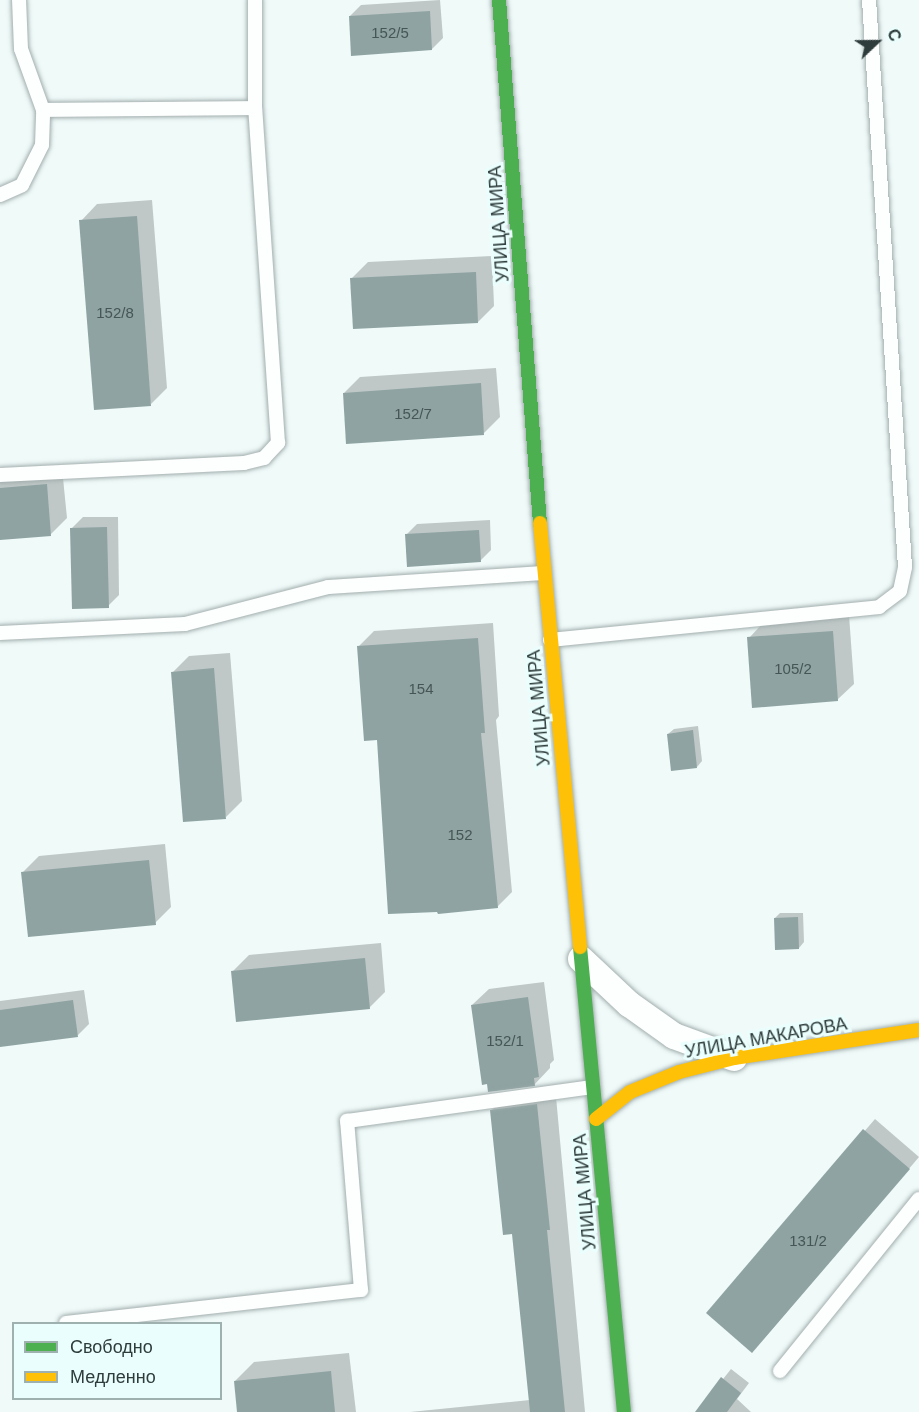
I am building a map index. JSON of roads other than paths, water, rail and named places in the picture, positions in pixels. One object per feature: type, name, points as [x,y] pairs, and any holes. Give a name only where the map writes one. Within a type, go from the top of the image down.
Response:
[{"type":"street","name":"УЛИЦА МИРА","points":[[499,0],[544,573],[624,1412]]},
{"type":"street","points":[[581,959],[628,1004],[674,1036],[734,1058]]},
{"type":"street","name":"УЛИЦА МАКАРОВА","points":[[596,1119],[630,1092],[679,1072],[734,1058],[919,1030]]},
{"type":"lane","points":[[0,195],[22,185],[42,145],[43,110],[21,49],[19,0]]},
{"type":"lane","points":[[0,475],[244,463],[264,458],[278,443],[255,108],[255,0]]},
{"type":"lane","points":[[550,640],[879,607],[900,591],[905,567],[868,0]]},
{"type":"lane","points":[[43,110],[255,108]]},
{"type":"lane","points":[[0,633],[185,624],[328,587],[544,573]]},
{"type":"lane","points":[[75,1322],[361,1290],[347,1121],[593,1087]]},
{"type":"lane","points":[[780,1371],[919,1198]]}]
